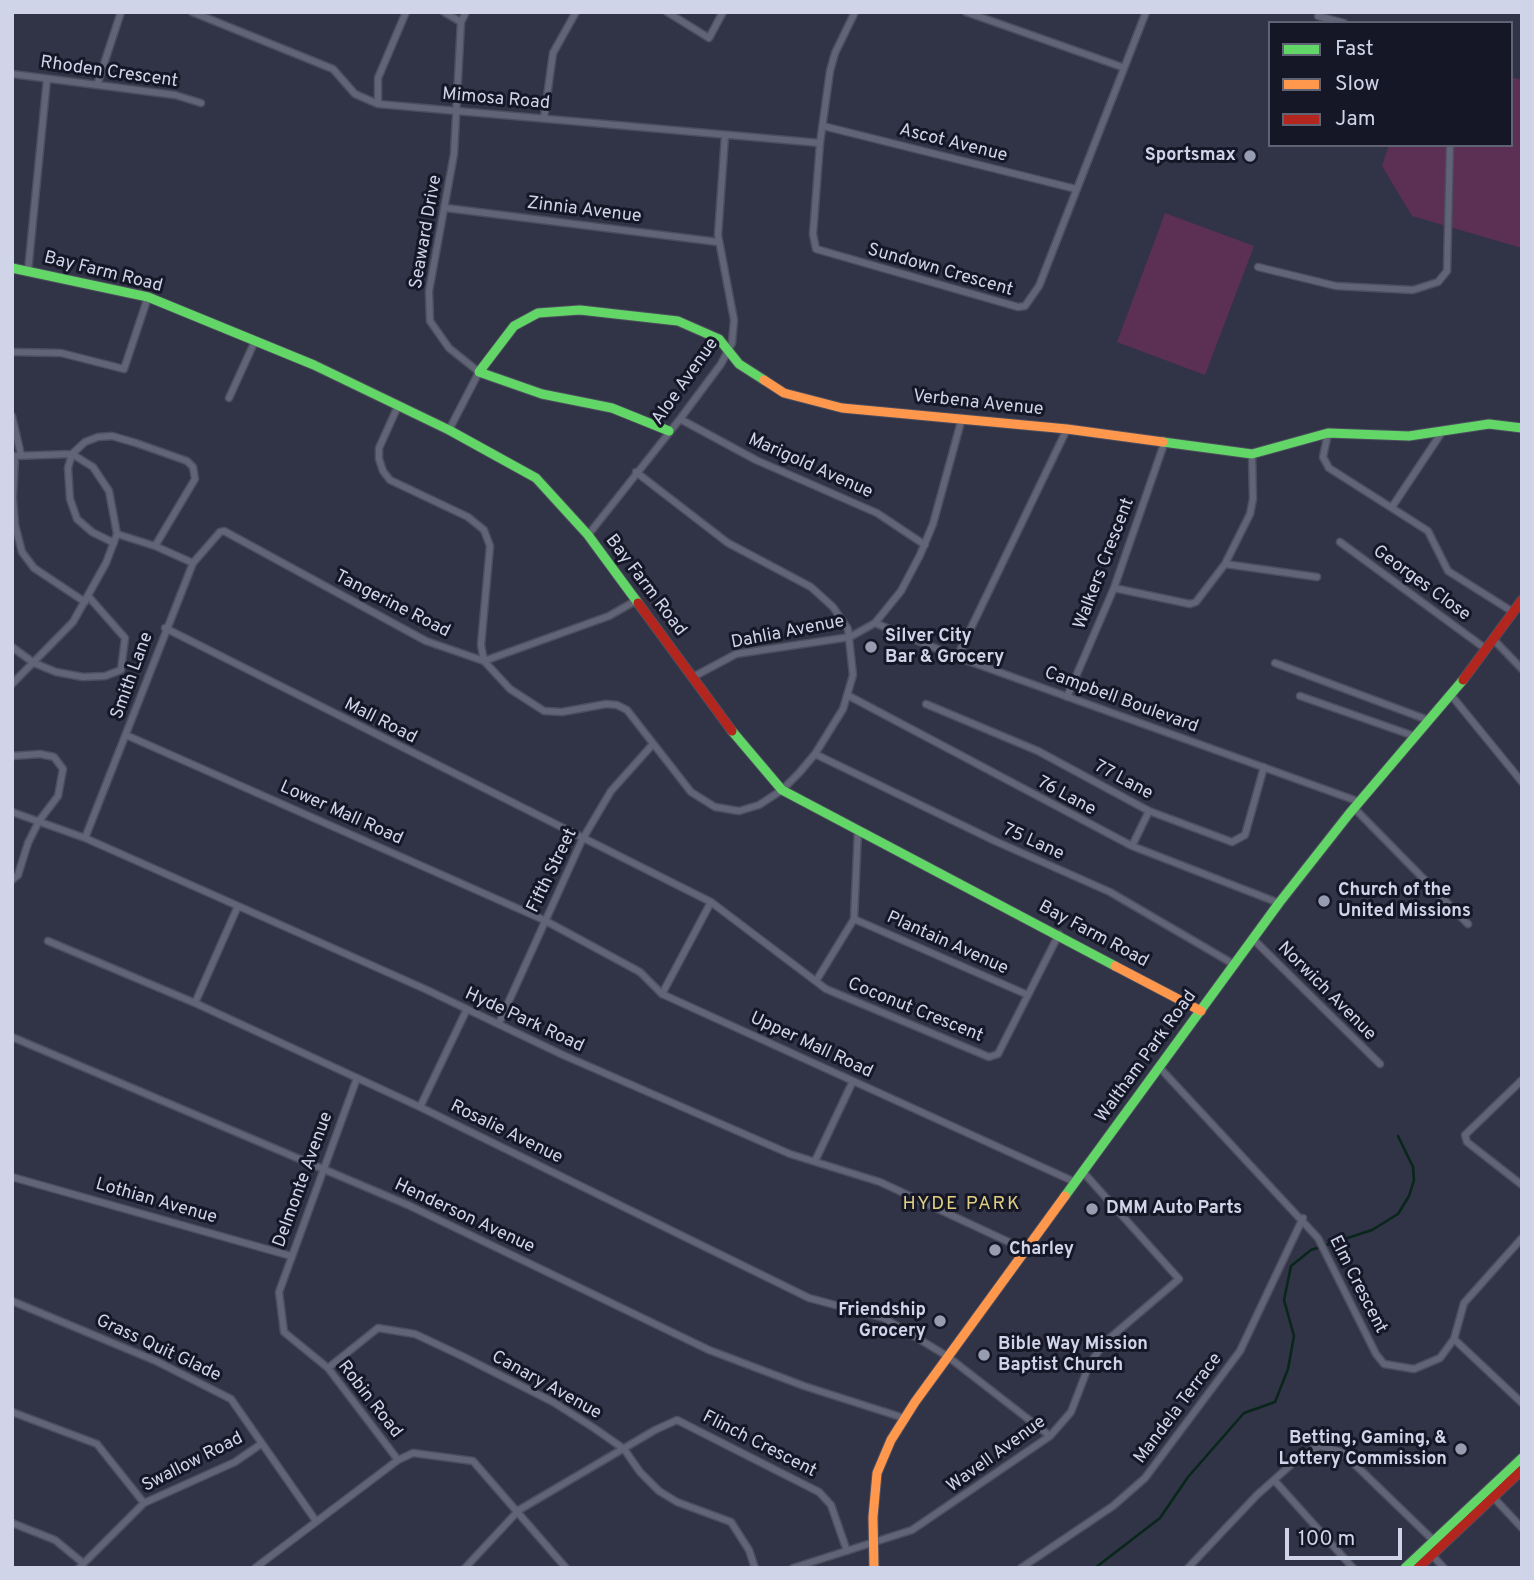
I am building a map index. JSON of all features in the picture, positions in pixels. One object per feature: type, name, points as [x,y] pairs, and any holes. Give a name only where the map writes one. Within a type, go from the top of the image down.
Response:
[{"type":"street","points":[[97,85],[121,12]]},
{"type":"street","name":"Mimosa Road","points":[[192,12],[333,69],[355,94],[378,104],[820,143]]},
{"type":"street","points":[[378,104],[378,78],[406,12]]},
{"type":"street","points":[[444,12],[461,22]]},
{"type":"street","name":"Seaward Drive","points":[[466,12],[461,22],[454,154],[429,290],[430,321],[449,348],[478,372]]},
{"type":"street","points":[[544,118],[553,52],[576,12]]},
{"type":"street","points":[[667,12],[709,37],[723,12]]},
{"type":"street","name":"Sundown Crescent","points":[[855,12],[835,53],[820,143],[813,234],[816,249],[1018,307],[1025,306],[1039,286],[1122,67],[1146,12]]},
{"type":"street","points":[[966,12],[1122,67]]},
{"type":"street","points":[[1318,17],[1335,21]]},
{"type":"street","name":"Rhoden Crescent","points":[[12,74],[175,95],[201,103]]},
{"type":"street","points":[[27,271],[47,79]]},
{"type":"street","name":"Ascot Avenue","points":[[823,125],[1076,189]]},
{"type":"street","name":"Aloe Avenue","points":[[587,535],[680,419],[728,351],[734,335],[734,320],[718,242],[719,193],[725,136]]},
{"type":"street","points":[[1258,267],[1336,286],[1413,290],[1438,282],[1447,271],[1450,147]]},
{"type":"street","name":"Zinnia Avenue","points":[[446,208],[718,242]]},
{"type":"street","name":"Bay Farm Road","points":[[13,271],[27,271],[148,297],[255,341],[398,406],[449,430],[536,478],[587,535],[746,750],[782,790],[1201,1011]]},
{"type":"street","points":[[12,352],[61,353],[124,369],[148,297]]},
{"type":"street","name":"Verbena Avenue","points":[[478,372],[514,326],[538,313],[580,310],[678,321],[719,339],[739,364],[784,393],[842,408],[1067,429],[1165,440],[1252,454],[1328,433],[1409,436],[1489,424],[1522,428]]},
{"type":"street","points":[[229,398],[255,341]]},
{"type":"street","points":[[449,430],[478,372],[542,394],[612,408],[669,431]]},
{"type":"street","points":[[398,406],[379,449],[383,471],[390,480],[468,517],[484,530],[490,546],[481,645],[484,661],[510,689],[544,711],[617,705],[627,710],[691,792],[715,807],[738,811],[760,805],[782,790],[815,754],[849,696],[854,663],[850,637],[841,618],[811,587],[727,543],[636,472]]},
{"type":"street","points":[[12,416],[16,456],[13,498],[22,552],[34,568],[87,599],[125,638],[121,670],[105,676],[83,677],[56,672],[34,663],[12,647]]},
{"type":"street","name":"Dahlia Avenue","points":[[692,677],[736,654],[850,637],[875,623],[901,591],[925,545],[962,418]]},
{"type":"street","name":"Marigold Avenue","points":[[680,419],[801,481],[877,513],[925,545]]},
{"type":"street","points":[[957,657],[1067,429]]},
{"type":"street","points":[[1392,507],[1442,432]]},
{"type":"street","points":[[1328,433],[1323,457],[1326,465],[1427,531],[1448,571],[1513,612]]},
{"type":"street","points":[[114,543],[92,532],[77,519],[70,499],[68,468],[72,454],[85,442],[98,437],[111,436],[187,461],[193,467],[195,479],[155,546]]},
{"type":"street","name":"Walkers Crescent","points":[[1067,697],[1114,588],[1165,440]]},
{"type":"street","points":[[12,684],[73,622],[87,599],[117,534],[109,491],[93,467],[72,454],[16,456]]},
{"type":"street","points":[[1114,588],[1190,604],[1200,598],[1225,565],[1250,514],[1253,499],[1252,454]]},
{"type":"street","name":"Tangerine Road","points":[[220,532],[224,531],[426,641],[484,661]]},
{"type":"street","name":"Smith Lane","points":[[85,838],[165,628],[193,564],[220,532]]},
{"type":"street","points":[[117,534],[155,546],[193,564]]},
{"type":"street","name":"Georges Close","points":[[1340,542],[1486,649]]},
{"type":"street","points":[[1225,565],[1317,577]]},
{"type":"street","points":[[484,661],[598,620],[637,600]]},
{"type":"street","name":"Waltham Park Road","points":[[874,1568],[877,1473],[904,1418],[1279,903],[1414,736],[1451,695],[1521,602]]},
{"type":"street","name":"Campbell Boulevard","points":[[875,623],[957,657],[1264,767],[1357,805]]},
{"type":"street","name":"Mall Road","points":[[165,628],[582,840]]},
{"type":"street","points":[[1494,640],[1522,669]]},
{"type":"street","points":[[1275,663],[1428,720]]},
{"type":"street","points":[[1451,695],[1522,782]]},
{"type":"street","name":"76 Lane","points":[[849,696],[1132,846],[1279,903]]},
{"type":"street","points":[[1300,696],[1414,736]]},
{"type":"street","name":"77 Lane","points":[[926,704],[1038,751],[1149,811],[1232,842],[1245,835],[1264,767]]},
{"type":"street","name":"Lower Mall Road","points":[[126,735],[544,920]]},
{"type":"street","name":"Fifth Street","points":[[499,1023],[582,840],[611,791],[653,744]]},
{"type":"street","points":[[12,756],[40,754],[54,757],[63,769],[58,796],[39,821],[27,843],[18,875],[12,880]]},
{"type":"street","name":"75 Lane","points":[[815,754],[995,841],[1110,892],[1235,965]]},
{"type":"street","points":[[1357,805],[1468,924]]},
{"type":"street","points":[[1132,846],[1149,811]]},
{"type":"street","name":"Hyde Park Road","points":[[12,812],[85,838],[499,1023],[563,1055],[790,1154],[880,1182],[1026,1250]]},
{"type":"street","points":[[816,981],[854,919],[858,830]]},
{"type":"street","name":"Coconut Crescent","points":[[582,840],[711,902],[826,989],[989,1057],[998,1054],[1059,934]]},
{"type":"street","points":[[662,994],[711,902]]},
{"type":"street","points":[[195,1003],[238,906]]},
{"type":"street","name":"Plantain Avenue","points":[[854,919],[1028,995]]},
{"type":"street","name":"Upper Mall Road","points":[[544,920],[640,972],[662,994],[1076,1182]]},
{"type":"street","name":"Norwich Avenue","points":[[1254,940],[1380,1064]]},
{"type":"street","name":"Rosalie Avenue","points":[[48,941],[195,1003],[420,1107],[809,1298],[884,1318],[947,1356],[1050,1436]]},
{"type":"street","points":[[420,1107],[467,1009]]},
{"type":"street","name":"Henderson Avenue","points":[[12,1037],[322,1171],[408,1205],[709,1350],[804,1386],[904,1418]]},
{"type":"street","name":"Elm Crescent","points":[[1159,1067],[1303,1218],[1333,1263],[1376,1354],[1384,1364],[1400,1369],[1428,1366],[1440,1358],[1454,1339]]},
{"type":"street","name":"Delmonte Avenue","points":[[279,1292],[357,1078]]},
{"type":"street","points":[[1522,1080],[1467,1130],[1465,1138],[1522,1185]]},
{"type":"street","points":[[815,1161],[853,1081]]},
{"type":"street","name":"Wavell Avenue","points":[[793,1568],[912,1530],[1050,1436],[1071,1412],[1089,1364],[1104,1343],[1179,1279],[1083,1172]]},
{"type":"street","name":"Lothian Avenue","points":[[12,1177],[290,1256]]},
{"type":"street","name":"Mandela Terrace","points":[[1021,1568],[1113,1506],[1145,1478],[1240,1351],[1303,1218]]},
{"type":"street","points":[[1522,1238],[1464,1303],[1454,1339],[1522,1403]]},
{"type":"street","name":"Robin Road","points":[[279,1292],[284,1332],[328,1368],[398,1460]]},
{"type":"street","name":"Grass Quit Glade","points":[[12,1301],[81,1328],[213,1388],[231,1399],[316,1521]]},
{"type":"street","name":"Canary Avenue","points":[[328,1368],[378,1328],[392,1328],[427,1340],[553,1402],[624,1449],[659,1491],[677,1502],[731,1522],[749,1550],[755,1568]]},
{"type":"street","points":[[12,1412],[97,1444],[144,1503]]},
{"type":"street","name":"Flinch Crescent","points":[[465,1568],[519,1510],[671,1421],[684,1421],[819,1492],[831,1505],[847,1551]]},
{"type":"street","name":"Swallow Road","points":[[81,1565],[144,1503],[235,1462],[261,1444]]},
{"type":"street","points":[[1188,1568],[1274,1480],[1315,1448],[1333,1448],[1342,1452],[1434,1541]]},
{"type":"street","points":[[255,1568],[264,1565],[316,1521],[398,1460],[413,1453],[473,1461],[519,1510],[566,1568]]},
{"type":"street","points":[[1405,1568],[1522,1458]]},
{"type":"street","points":[[1418,1568],[1522,1470]]},
{"type":"street","points":[[1274,1480],[1353,1568]]},
{"type":"street","points":[[1493,1497],[1522,1528]]},
{"type":"street","points":[[12,1523],[55,1541],[81,1565]]},
{"type":"street","points":[[1432,1555],[1444,1568]]},
{"type":"shaded area","points":[[1513,78],[1522,80],[1522,248],[1412,216],[1382,166],[1388,147],[1513,147]]},
{"type":"shaded area","points":[[1165,213],[1254,246],[1205,375],[1117,342]]},
{"type":"waterway","points":[[1095,1568],[1160,1518],[1188,1477],[1244,1413],[1275,1402],[1288,1369],[1294,1336],[1284,1300],[1291,1266],[1311,1250],[1372,1230],[1398,1214],[1409,1196],[1414,1180],[1413,1167],[1398,1136]]},
{"type":"traffic: fast","points":[[12,268],[148,297],[314,365],[449,430],[536,478],[588,535],[638,603]]},
{"type":"traffic: fast","points":[[669,431],[612,408],[542,394],[479,372],[514,326],[538,313],[580,310],[678,321],[719,339],[739,364],[764,380]]},
{"type":"traffic: fast","points":[[1163,442],[1252,454],[1328,433],[1409,436],[1489,424],[1522,428]]},
{"type":"traffic: fast","points":[[1065,1196],[1279,903],[1349,814],[1463,680]]},
{"type":"traffic: fast","points":[[732,731],[782,790],[1115,966]]},
{"type":"traffic: fast","points":[[1405,1568],[1522,1458]]},
{"type":"traffic: slow","points":[[764,380],[784,393],[842,408],[1067,429],[1163,442]]},
{"type":"traffic: slow","points":[[1115,966],[1201,1011]]},
{"type":"traffic: slow","points":[[874,1568],[873,1517],[877,1473],[891,1440],[915,1402],[1065,1196]]},
{"type":"traffic: jam","points":[[1463,680],[1522,600]]},
{"type":"traffic: jam","points":[[638,603],[732,731]]},
{"type":"traffic: jam","points":[[1418,1568],[1522,1470]]},
{"type":"place","name":"Sportsmax","points":[[1250,156]]},
{"type":"place","name":"Silver City Bar & Grocery","points":[[871,647]]},
{"type":"place","name":"Church of the United Missions","points":[[1324,901]]},
{"type":"place","name":"DMM Auto Parts","points":[[1092,1209]]},
{"type":"place","name":"Charley","points":[[995,1250]]},
{"type":"place","name":"Friendship Grocery","points":[[940,1321]]},
{"type":"place","name":"Bible Way Mission Baptist Church","points":[[984,1355]]},
{"type":"place","name":"Betting, Gaming, & Lottery Commission","points":[[1461,1449]]},
{"type":"district","name":"HYDE PARK","points":[[962,1205]]}]
